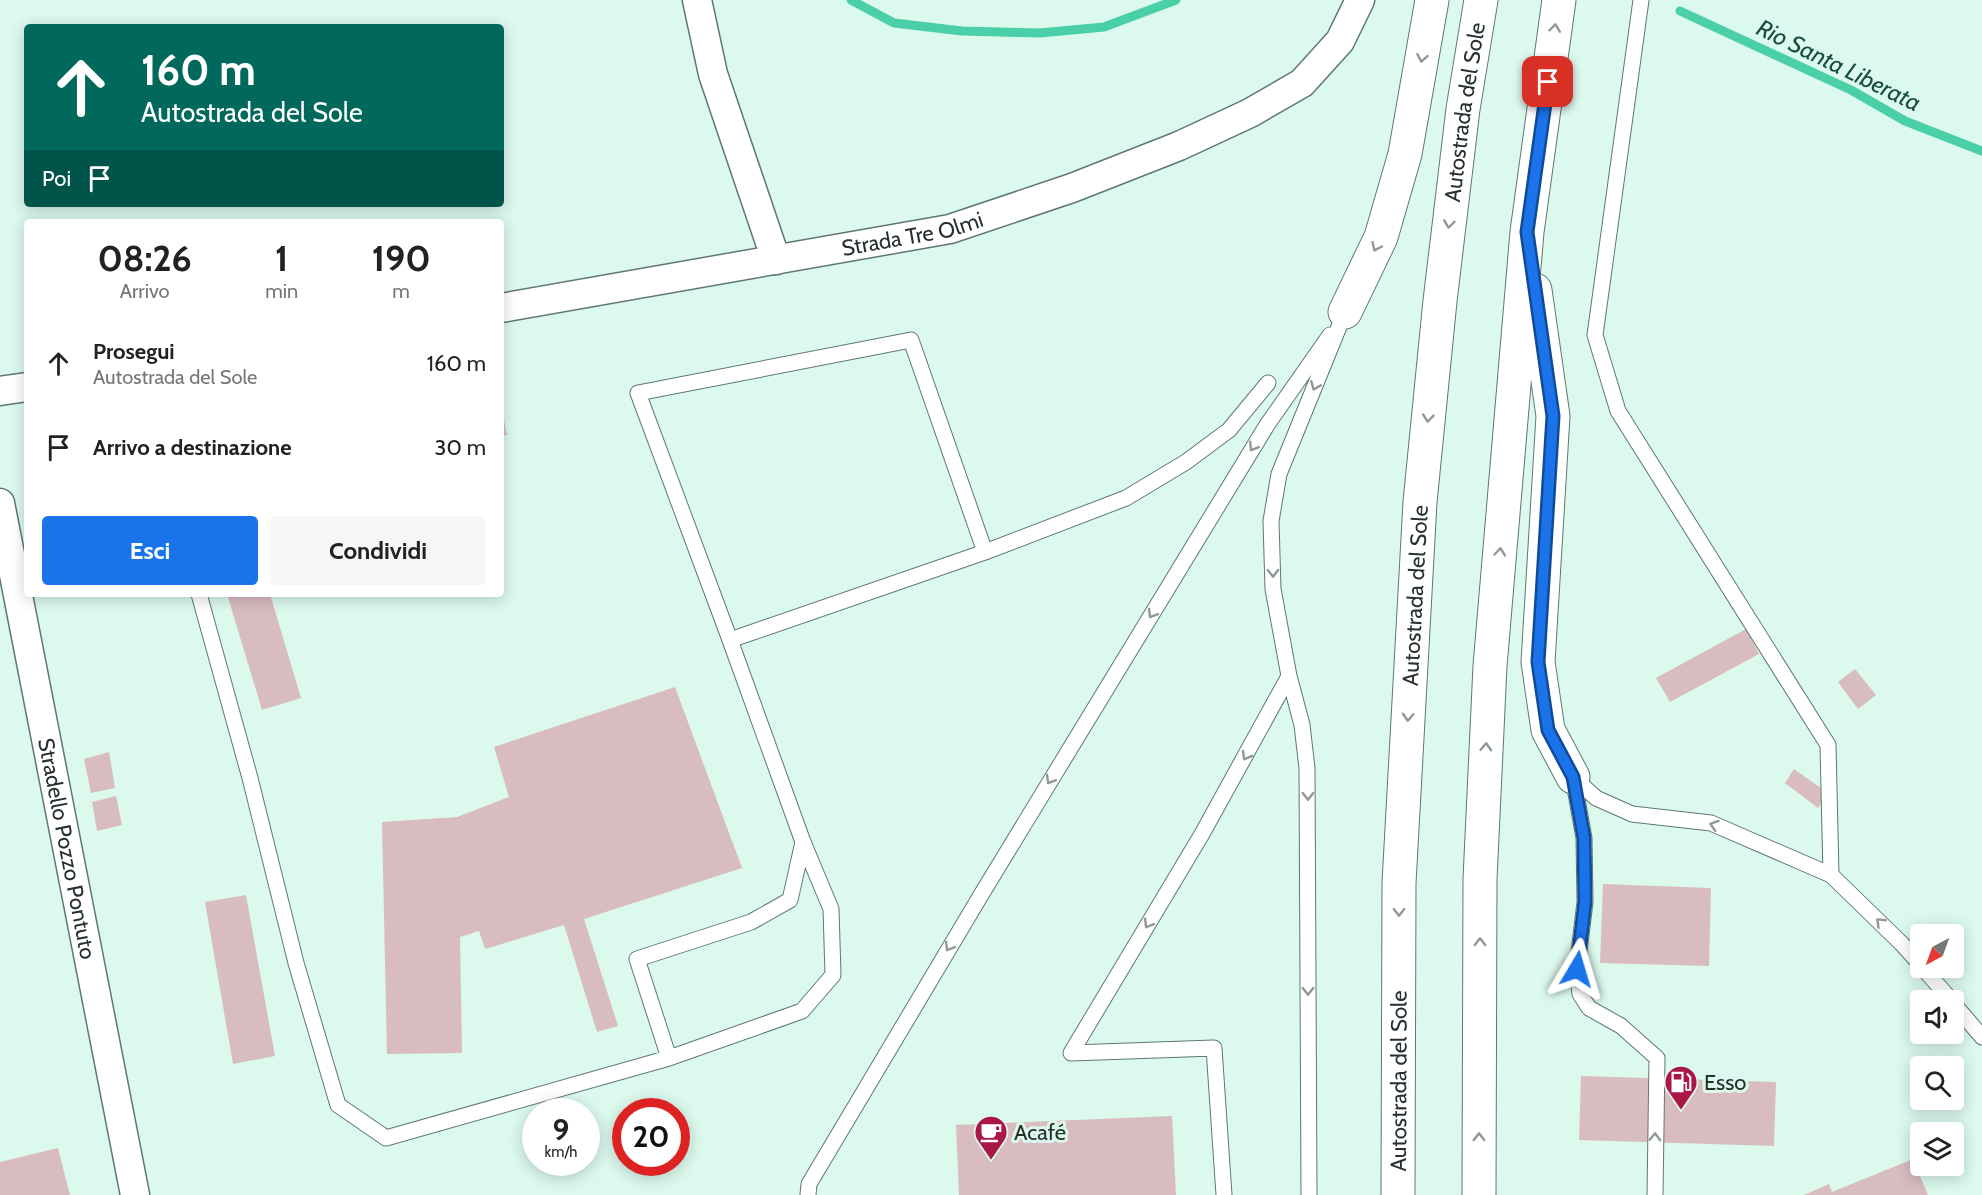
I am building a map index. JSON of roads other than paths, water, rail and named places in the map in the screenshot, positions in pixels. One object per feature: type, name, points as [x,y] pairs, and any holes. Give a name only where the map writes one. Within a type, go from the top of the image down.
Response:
[{"type":"highway","points":[[1345,312],[1381,237],[1405,154],[1432,0]]},
{"type":"highway","name":"Autostrada del Sole","points":[[1398,1195],[1399,883],[1420,502],[1460,132],[1481,0]]},
{"type":"highway","points":[[1479,1195],[1480,879],[1490,666],[1527,232],[1558,0]]},
{"type":"highway","points":[[1527,232],[1553,416],[1538,662],[1548,730],[1573,777]]},
{"type":"street","points":[[697,0],[713,74],[776,260]]},
{"type":"street","name":"Strada Tre Olmi","points":[[504,307],[950,229],[1072,188],[1179,146],[1250,113],[1302,83],[1340,41],[1360,0]]},
{"type":"street","points":[[0,391],[24,387]]},
{"type":"street","name":"Stradello Pozzo Pontuto","points":[[0,503],[135,1195]]},
{"type":"lane","points":[[1641,0],[1595,335],[1618,411],[1828,745],[1831,875]]},
{"type":"lane","points":[[1309,1195],[1307,768],[1302,725],[1289,676],[1273,589],[1271,521],[1279,474],[1345,312]]},
{"type":"lane","points":[[808,1195],[809,1184],[1173,578],[1267,425],[1345,312]]},
{"type":"lane","points":[[200,597],[250,778],[296,963],[338,1105],[386,1137],[669,1058],[802,1011],[833,975],[831,909],[804,842],[638,393],[911,340],[985,552]]},
{"type":"lane","points":[[730,640],[985,552],[1126,498],[1186,462],[1229,430],[1268,382]]},
{"type":"lane","points":[[1224,1195],[1214,1048],[1071,1053],[1202,834],[1289,676]]},
{"type":"lane","points":[[1573,777],[1596,798],[1632,814],[1711,823],[1831,875],[1910,953]]},
{"type":"lane","points":[[1573,777],[1584,838],[1585,902],[1577,969],[1580,994],[1589,1008],[1622,1026],[1657,1058],[1655,1195]]},
{"type":"lane","points":[[669,1058],[637,959],[751,922],[790,900],[804,842]]},
{"type":"lane","points":[[1931,978],[1942,990]]},
{"type":"lane","points":[[1964,1016],[1982,1037]]},
{"type":"waterway","name":"Rio Santa Liberata","points":[[851,0],[894,23],[962,31],[1040,33],[1104,27],[1176,0]]},
{"type":"waterway","name":"Rio Santa Liberata","points":[[1680,11],[1851,90],[1905,121],[1982,151]]},
{"type":"place","name":"Esso","points":[[1681,1111]]},
{"type":"place","name":"Acafé","points":[[991,1161]]}]
